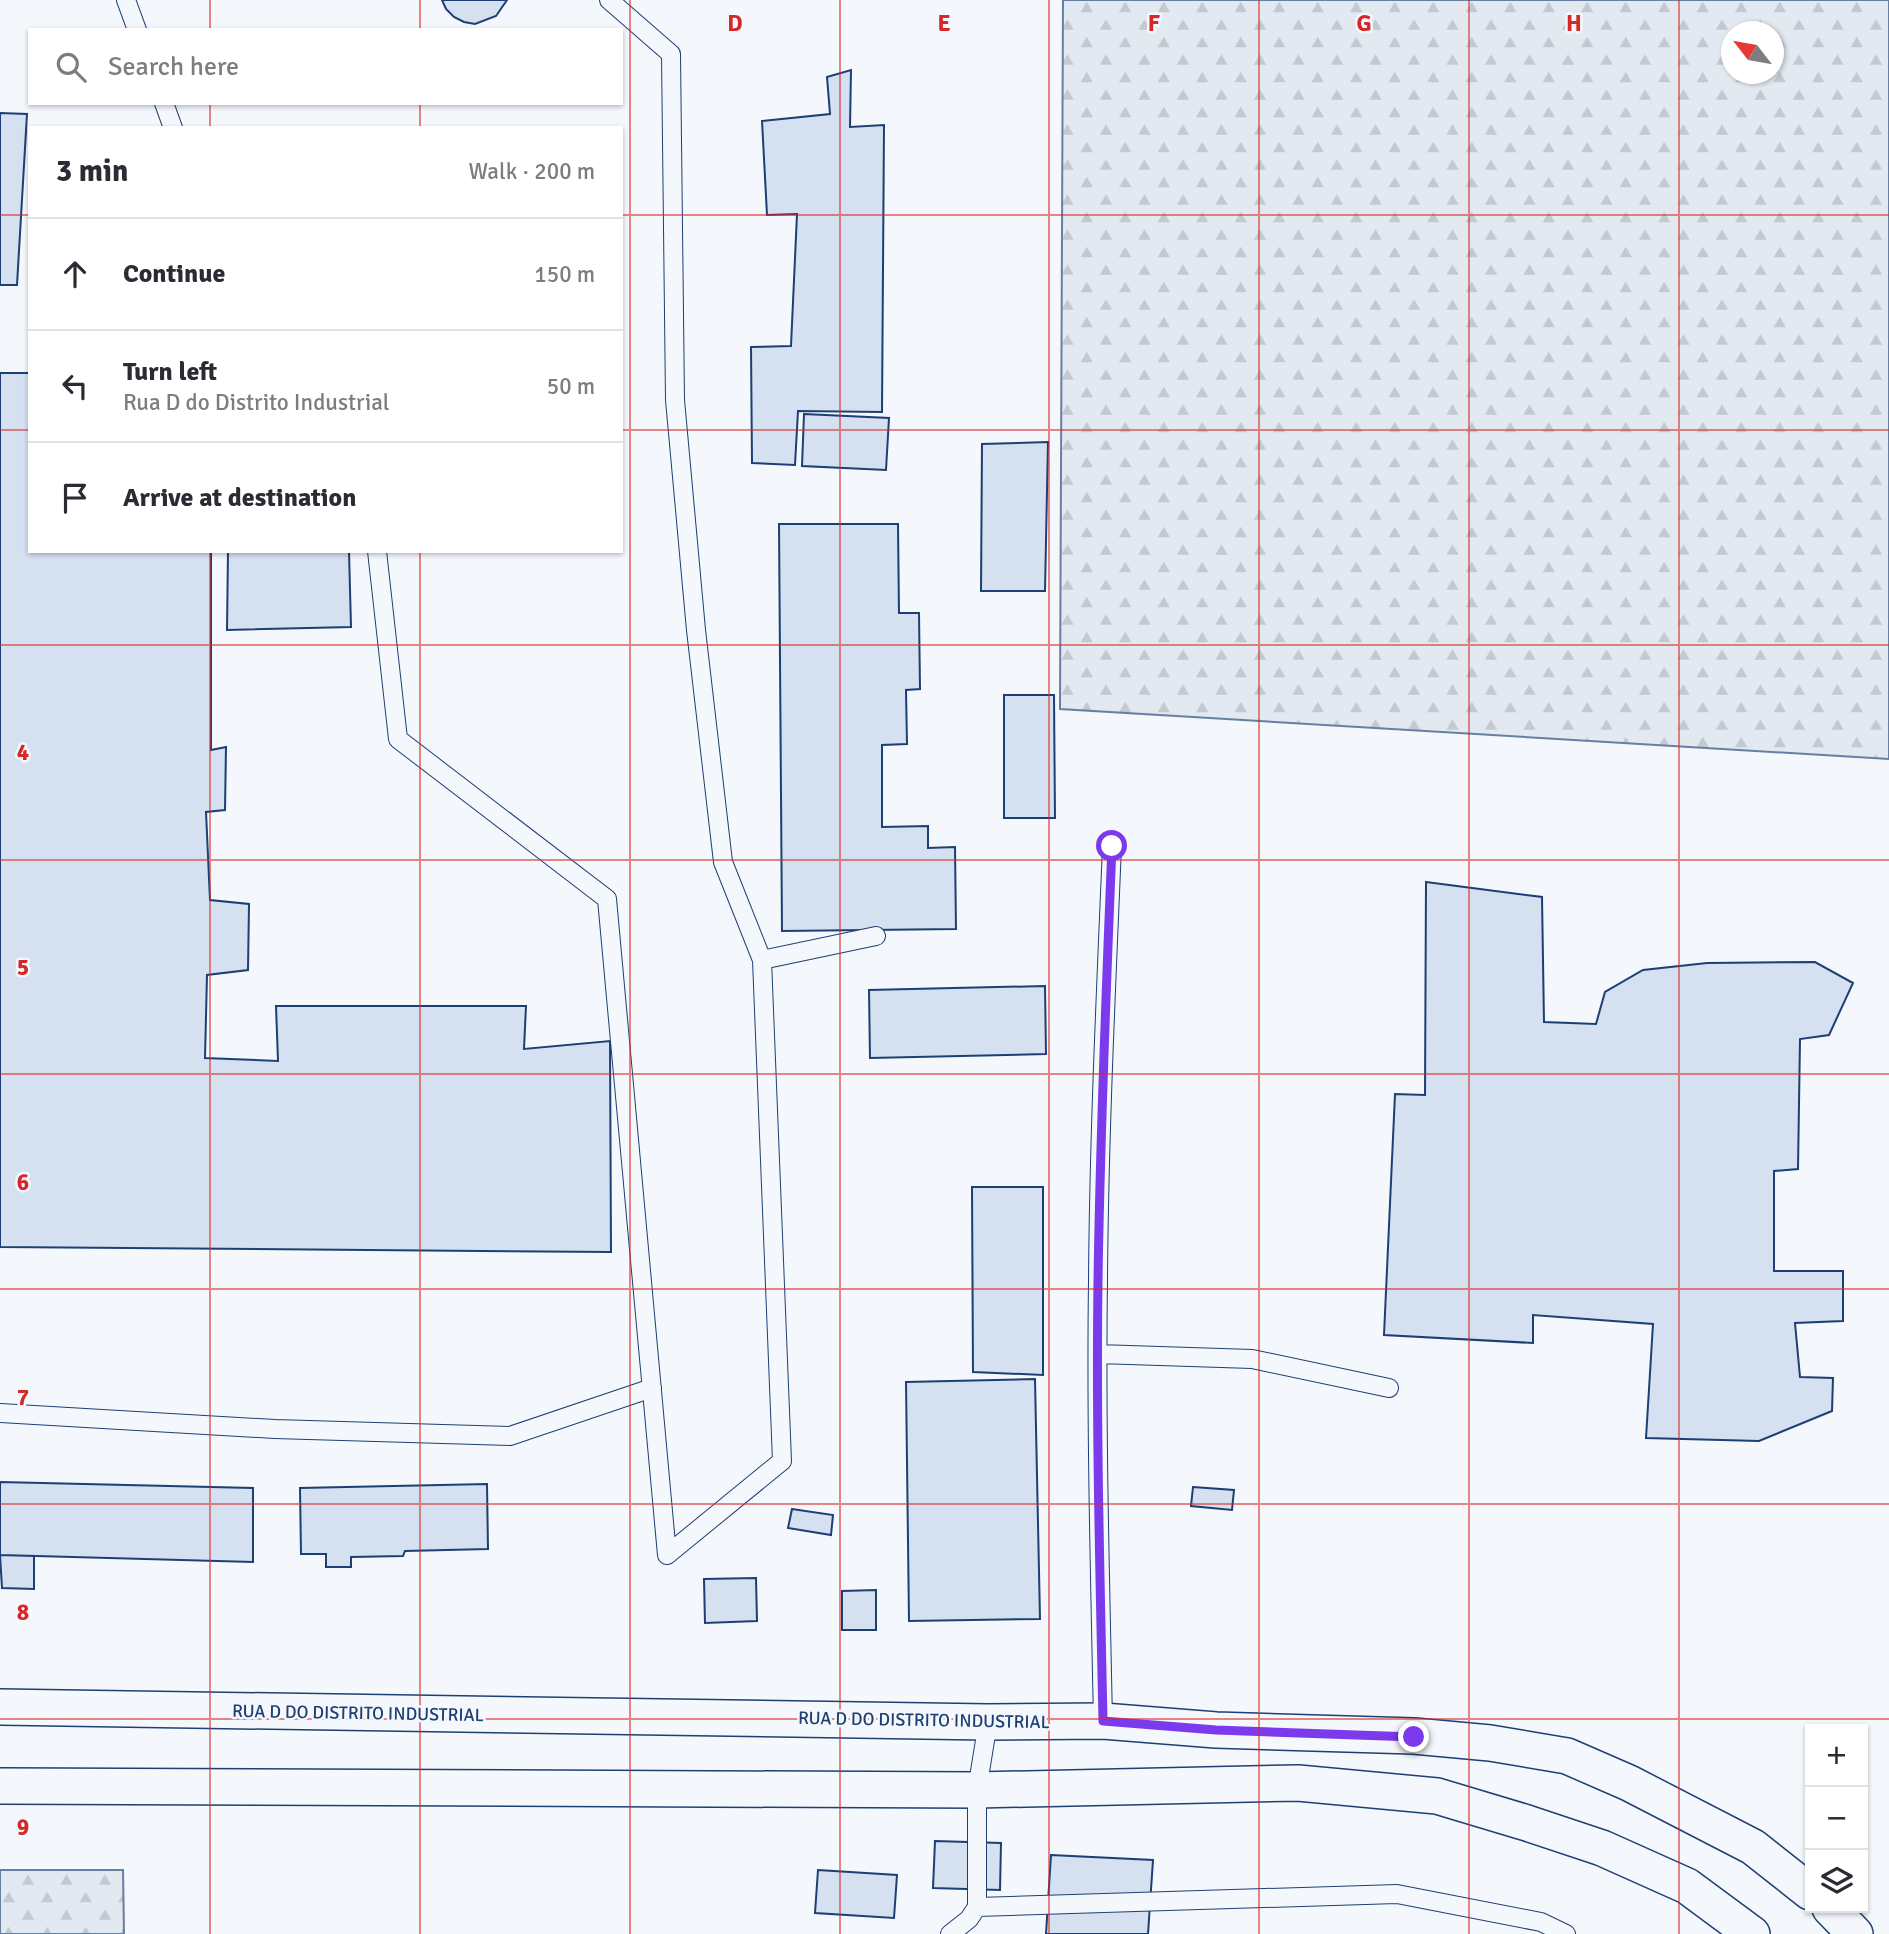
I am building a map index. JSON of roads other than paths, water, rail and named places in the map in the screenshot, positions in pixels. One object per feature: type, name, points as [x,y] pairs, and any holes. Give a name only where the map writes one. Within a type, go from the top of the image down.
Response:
[{"type":"street","name":"RUA D DO DISTRITO INDUSTRIAL","points":[[0,1707],[988,1722],[1103,1721],[1216,1730],[1414,1737],[1490,1743],[1567,1756],[1629,1783],[1753,1847],[1805,1888]]},
{"type":"street","points":[[0,1786],[977,1790],[1298,1783],[1437,1796],[1527,1823],[1614,1853],[1687,1886],[1752,1934]]},
{"type":"street","points":[[1835,1913],[1855,1934]]},
{"type":"lane","points":[[126,0],[136,28]]},
{"type":"lane","points":[[377,553],[398,739],[607,899],[667,1555],[782,1461],[762,960],[723,862],[696,630],[675,400],[671,54],[609,0]]},
{"type":"lane","points":[[165,105],[172,126]]},
{"type":"lane","points":[[1103,1721],[1098,1354],[1101,1120],[1112,846]]},
{"type":"lane","points":[[762,960],[876,936]]},
{"type":"lane","points":[[1098,1354],[1252,1359],[1389,1388]]},
{"type":"lane","points":[[0,1413],[275,1429],[510,1436],[652,1388]]},
{"type":"lane","points":[[950,1934],[969,1919],[977,1907],[977,1790],[988,1722]]},
{"type":"lane","points":[[977,1907],[1397,1894],[1541,1922],[1566,1934]]}]
